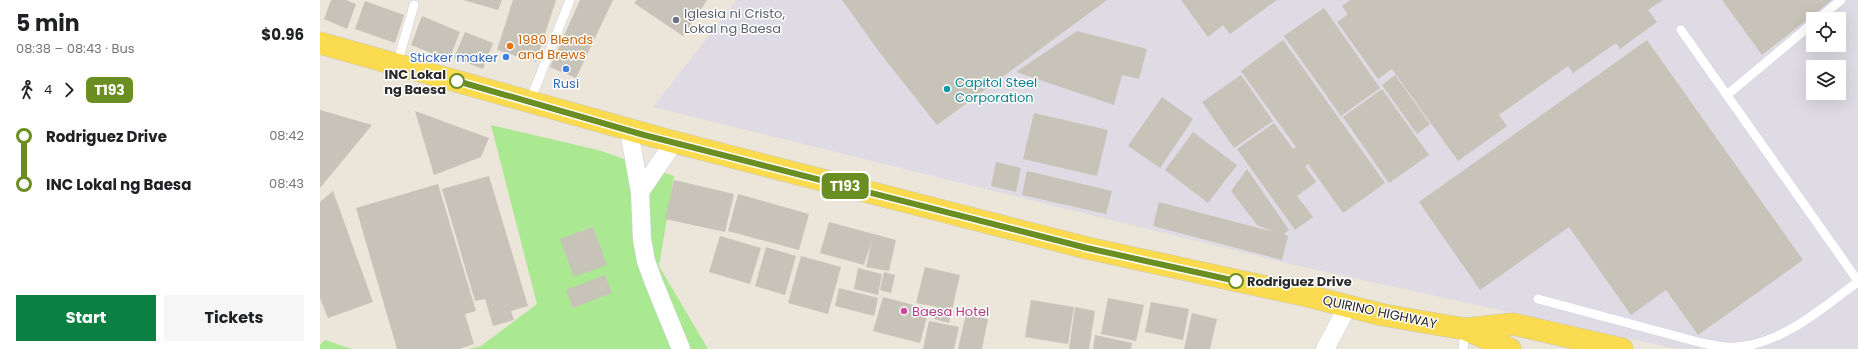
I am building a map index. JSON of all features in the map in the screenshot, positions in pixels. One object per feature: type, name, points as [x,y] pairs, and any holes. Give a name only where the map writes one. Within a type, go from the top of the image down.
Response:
[{"type":"main road","name":"QUIRINO HIGHWAY","points":[[320,43],[530,101],[628,131],[1087,248],[1308,296],[1464,339],[1510,349]]},
{"type":"main road","name":"QUIRINO HIGHWAY","points":[[1464,339],[1513,324],[1622,349]]},
{"type":"street","points":[[628,131],[640,192],[642,239],[646,261],[681,349]]},
{"type":"street","points":[[640,192],[674,142]]},
{"type":"street","points":[[1325,349],[1348,306]]},
{"type":"lane","points":[[530,101],[570,0]]},
{"type":"lane","points":[[1826,12],[1841,0]]},
{"type":"lane","points":[[397,64],[414,5]]},
{"type":"lane","points":[[1727,95],[1806,29]]},
{"type":"lane","points":[[1538,299],[1702,343],[1724,347],[1744,347],[1767,341],[1789,331],[1858,282],[1681,30]]},
{"type":"shaded area","name":"Capitol Steel Corporation","points":[[737,0],[1858,0],[1858,349],[1677,349],[1290,264],[653,107]]},
{"type":"green space","points":[[491,125],[598,150],[674,176],[659,266],[708,349],[469,349],[481,346],[537,304]]},
{"type":"green space","points":[[325,340],[352,349],[320,349],[320,345]]},
{"type":"building","points":[[331,0],[346,0],[356,4],[347,29],[324,19]]},
{"type":"building","points":[[463,0],[502,0],[498,10]]},
{"type":"building","points":[[513,0],[556,0],[536,62],[497,50]]},
{"type":"building","points":[[580,0],[613,0],[576,78],[550,67]]},
{"type":"building","name":"Iglesia ni Cristo, Lokal ng Baesa","points":[[637,0],[707,0],[683,36],[634,3]]},
{"type":"building","name":"Capitol Steel Corporation","points":[[842,0],[1107,0],[937,125],[880,53]]},
{"type":"building","points":[[1181,0],[1277,0],[1230,34],[1223,25],[1208,37]]},
{"type":"building","points":[[1350,0],[1663,0],[1648,10],[1657,22],[1620,49],[1616,43],[1573,73],[1568,66],[1499,115],[1507,126],[1458,161],[1392,69],[1378,79],[1337,22],[1348,14],[1342,6]]},
{"type":"building","points":[[1722,0],[1832,0],[1817,12],[1806,12],[1806,20],[1762,55]]},
{"type":"building","points":[[365,1],[404,15],[395,43],[355,29]]},
{"type":"building","points":[[1324,8],[1380,88],[1341,116],[1284,36]]},
{"type":"building","points":[[422,16],[460,32],[449,60],[411,45]]},
{"type":"building","points":[[1077,31],[1147,49],[1139,79],[1122,75],[1114,105],[1016,72]]},
{"type":"building","points":[[465,32],[493,43],[483,69],[454,58]]},
{"type":"building","points":[[1283,40],[1385,183],[1343,213],[1308,164],[1305,166],[1316,182],[1297,196],[1313,217],[1295,230],[1237,149],[1274,123],[1293,149],[1296,147],[1241,71]]},
{"type":"building","points":[[1647,40],[1803,260],[1698,335],[1666,290],[1631,315],[1569,227],[1480,290],[1419,202]]},
{"type":"building","points":[[1241,75],[1273,121],[1234,148],[1202,102]]},
{"type":"building","points":[[1395,75],[1430,124],[1417,134],[1382,85]]},
{"type":"building","points":[[1382,89],[1429,155],[1389,183],[1343,117]]},
{"type":"building","points":[[1162,97],[1193,119],[1160,168],[1128,146]]},
{"type":"building","points":[[320,110],[372,125],[320,188]]},
{"type":"building","points":[[415,111],[489,138],[481,157],[434,175]]},
{"type":"building","points":[[1034,113],[1108,130],[1097,176],[1023,159]]},
{"type":"building","points":[[1193,132],[1237,165],[1208,203],[1165,170]]},
{"type":"building","points":[[996,162],[1021,168],[1016,192],[991,186]]},
{"type":"building","points":[[1247,169],[1289,230],[1284,234],[1288,236],[1282,260],[1153,226],[1159,202],[1274,232],[1257,225],[1231,191]]},
{"type":"building","points":[[1027,171],[1112,191],[1106,214],[1022,195]]},
{"type":"building","points":[[489,176],[528,306],[511,311],[514,320],[493,326],[485,299],[475,301],[442,189]]},
{"type":"building","points":[[674,180],[734,194],[725,232],[665,219]]},
{"type":"building","points":[[438,184],[476,311],[465,314],[474,344],[459,349],[397,349],[356,208]]},
{"type":"building","points":[[333,191],[373,302],[328,318],[320,298],[320,202]]},
{"type":"building","points":[[738,194],[809,214],[799,250],[728,231]]},
{"type":"building","points":[[829,222],[896,240],[889,271],[866,267],[872,240],[864,265],[820,253]]},
{"type":"building","points":[[593,227],[607,265],[574,277],[560,239]]},
{"type":"building","points":[[720,236],[761,248],[750,284],[709,272]]},
{"type":"building","points":[[766,247],[796,256],[785,295],[755,286]]},
{"type":"building","points":[[801,256],[841,267],[828,314],[788,303]]},
{"type":"building","points":[[925,267],[960,275],[949,323],[934,319],[937,307],[916,303]]},
{"type":"building","points":[[858,268],[882,274],[878,295],[854,289]]},
{"type":"building","points":[[884,272],[895,275],[891,293],[880,290]]},
{"type":"building","points":[[605,275],[612,293],[573,308],[566,290]]},
{"type":"building","points":[[839,288],[878,298],[874,316],[835,306]]},
{"type":"building","points":[[883,297],[929,309],[920,343],[873,331]]},
{"type":"building","points":[[1108,298],[1144,305],[1136,341],[1101,334]]},
{"type":"building","points":[[1031,300],[1074,307],[1068,344],[1025,337]]},
{"type":"building","points":[[1151,302],[1189,309],[1183,340],[1145,332]]},
{"type":"building","points":[[1075,307],[1095,311],[1089,349],[1069,349]]},
{"type":"building","points":[[1192,313],[1217,319],[1210,349],[1184,349]]},
{"type":"building","points":[[966,314],[988,319],[982,349],[958,349]]},
{"type":"building","points":[[929,321],[959,327],[954,349],[923,349]]},
{"type":"building","points":[[1095,335],[1132,343],[1131,349],[1093,349]]},
{"type":"bus line","name":"T193","points":[[457,81],[530,101],[628,131],[1087,248],[1236,281]]},
{"type":"place","name":"Iglesia ni Cristo, Lokal ng Baesa","points":[[676,20]]},
{"type":"place","name":"1980 Blends and Brews","points":[[510,46]]},
{"type":"place","name":"Sticker maker","points":[[506,57]]},
{"type":"place","name":"Rusi","points":[[566,69]]},
{"type":"place","name":"INC Lokal ng Baesa","points":[[457,81]]},
{"type":"place","name":"Capitol Steel Corporation","points":[[947,89]]},
{"type":"place","name":"Rodriguez Drive","points":[[1236,281]]},
{"type":"place","name":"Baesa Hotel","points":[[904,311]]}]
